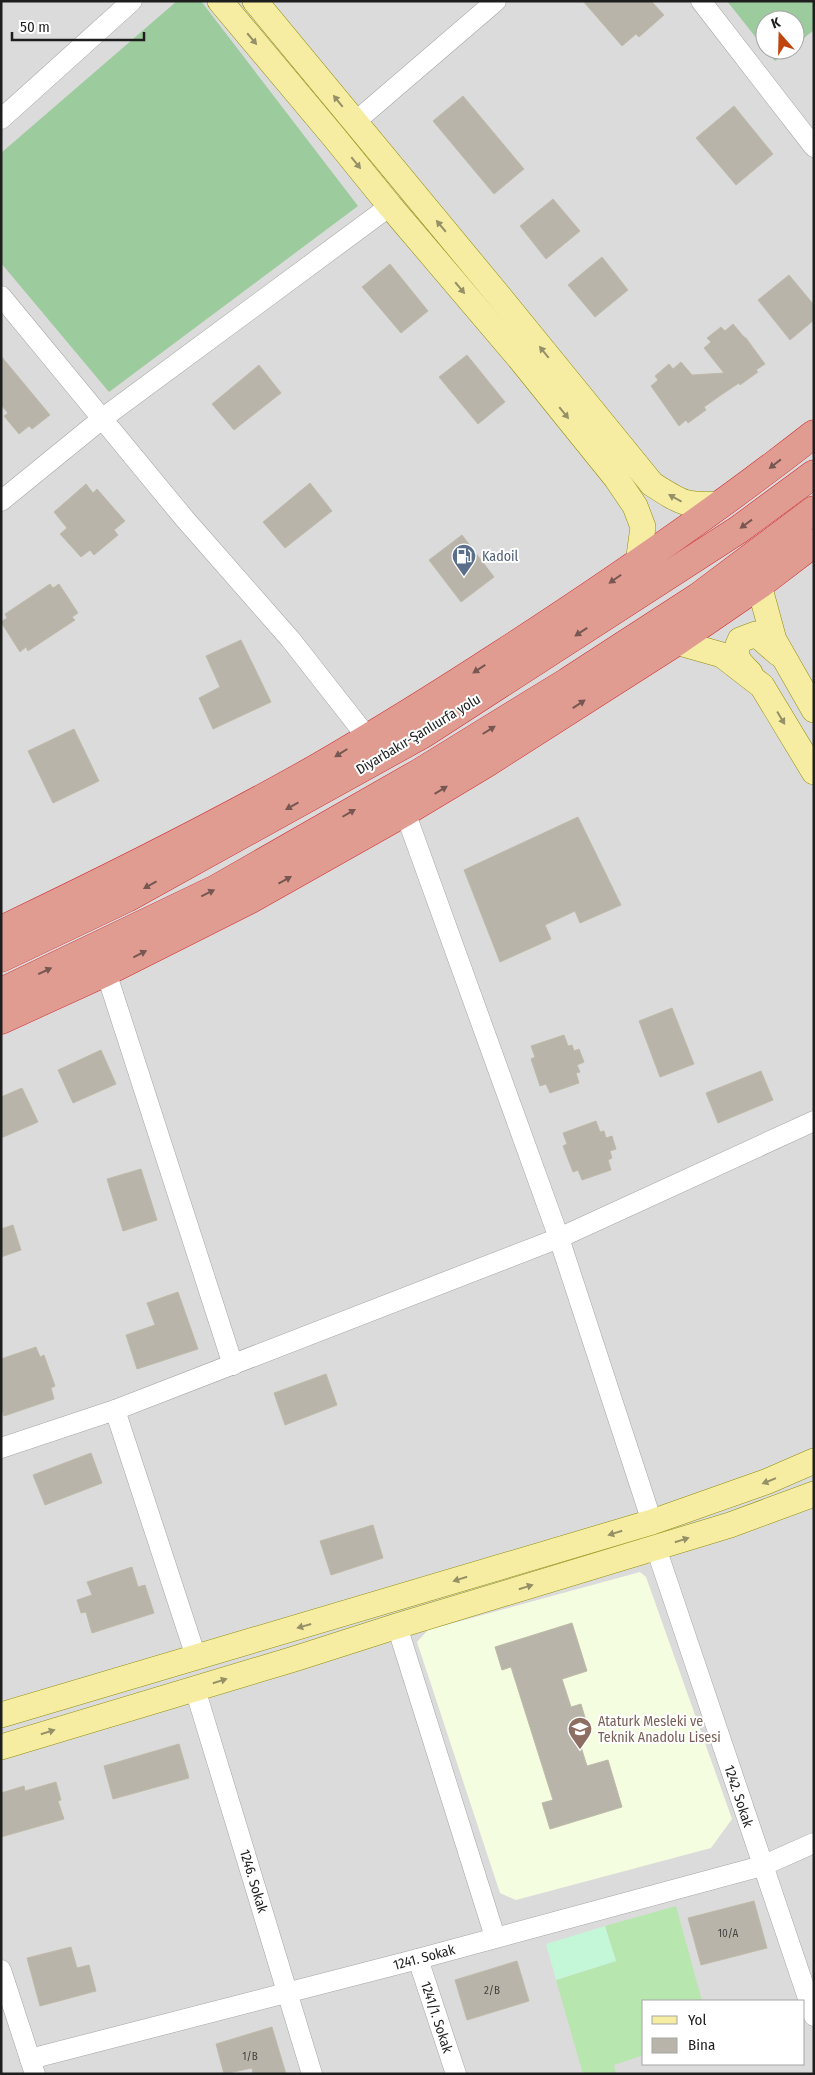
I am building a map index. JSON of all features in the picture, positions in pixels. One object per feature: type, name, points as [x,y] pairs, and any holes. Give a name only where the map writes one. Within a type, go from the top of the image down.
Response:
[{"type":"highway","points":[[1,930],[164,849],[318,767],[410,713],[593,595],[722,504],[814,434]]},
{"type":"highway","name":"Diyarbakır-Şanlıurfa yolu","points":[[1,958],[127,898],[423,734],[738,530],[814,474]]},
{"type":"highway","points":[[1,992],[216,889],[419,773],[567,682],[698,597],[814,510]]},
{"type":"highway","points":[[1,1020],[106,972],[248,900],[405,812],[485,764],[676,642],[759,585],[814,543]]},
{"type":"main road","points":[[220,1],[520,360],[621,485],[635,506],[643,527],[638,563]]},
{"type":"main road","points":[[256,1],[652,484],[679,501],[694,505],[722,504]]},
{"type":"main road","points":[[759,585],[774,640],[814,710]]},
{"type":"main road","points":[[786,661],[756,634],[740,640],[735,648],[738,660],[762,686],[814,772]]},
{"type":"main road","points":[[676,642],[722,654],[762,686]]},
{"type":"main road","points":[[1,1715],[652,1522],[768,1482],[814,1461]]},
{"type":"main road","points":[[1,1746],[196,1689],[656,1548],[730,1525],[814,1494]]},
{"type":"street","points":[[1,118],[132,1]]},
{"type":"street","points":[[355,122],[496,1]]},
{"type":"street","points":[[701,1],[814,147]]},
{"type":"street","points":[[1,501],[103,418],[390,206]]},
{"type":"street","points":[[1,296],[184,518],[291,640],[367,737]]},
{"type":"street","points":[[405,812],[559,1238],[652,1522]]},
{"type":"street","points":[[106,972],[233,1365]]},
{"type":"street","points":[[1,1448],[115,1410],[559,1238],[814,1122]]},
{"type":"street","points":[[115,1410],[196,1656]]},
{"type":"street","name":"1242. Sokak","points":[[656,1548],[814,2016]]},
{"type":"street","points":[[397,1626],[495,1937]]},
{"type":"street","name":"1246. Sokak","points":[[196,1689],[312,2074]]},
{"type":"street","name":"1241. Sokak","points":[[32,2066],[287,1992],[418,1959],[762,1866],[814,1843]]},
{"type":"street","name":"1241/1. Sokak","points":[[418,1959],[456,2074]]},
{"type":"street","points":[[1,1970],[32,2066]]},
{"type":"shaded area","points":[[1,1],[814,1],[814,2074],[1,2074]]},
{"type":"shaded area","name":"Ataturk Mesleki ve Teknik Anadolu Lisesi","points":[[640,1572],[646,1577],[732,1819],[711,1848],[516,1900],[500,1893],[417,1642],[428,1630]]},
{"type":"shaded area","points":[[605,1926],[616,1961],[556,1980],[546,1944]]},
{"type":"green space","points":[[177,1],[201,1],[358,206],[109,392],[1,263],[1,153]]},
{"type":"green space","points":[[727,1],[814,1],[814,30],[805,37],[805,10],[755,10],[755,36]]},
{"type":"green space","points":[[676,1906],[702,2000],[642,2000],[642,2056],[614,2065],[616,2074],[583,2074],[556,1980],[616,1961],[605,1926]]},
{"type":"building","points":[[583,1],[651,1],[664,15],[639,37],[636,34],[622,46]]},
{"type":"building","points":[[463,96],[524,169],[494,194],[433,121]]},
{"type":"building","points":[[734,106],[773,154],[736,185],[696,138]]},
{"type":"building","points":[[553,199],[580,231],[546,259],[520,226]]},
{"type":"building","points":[[602,257],[628,290],[595,317],[568,285]]},
{"type":"building","points":[[390,264],[428,311],[401,333],[362,287]]},
{"type":"building","points":[[789,275],[814,305],[814,320],[790,340],[758,300]]},
{"type":"building","points":[[733,324],[765,364],[756,370],[758,372],[740,385],[739,383],[704,407],[706,410],[688,423],[686,420],[679,426],[651,386],[658,380],[655,376],[669,364],[673,369],[681,362],[692,375],[724,373],[704,348],[711,342],[707,338],[721,327],[725,331]]},
{"type":"building","points":[[467,355],[505,402],[478,424],[439,377]]},
{"type":"building","points":[[1,356],[50,415],[32,429],[29,426],[19,434],[4,416],[8,413],[1,405]]},
{"type":"building","points":[[259,365],[281,393],[234,430],[212,404]]},
{"type":"building","points":[[310,483],[332,511],[285,548],[263,522]]},
{"type":"building","points":[[86,484],[93,493],[97,489],[125,521],[114,530],[118,535],[94,555],[90,550],[81,557],[60,534],[67,528],[54,512]]},
{"type":"building","points":[[462,535],[494,577],[461,602],[429,560]]},
{"type":"building","points":[[50,584],[53,588],[59,584],[78,613],[72,617],[75,620],[28,651],[26,647],[20,652],[1,622],[7,618],[5,614]]},
{"type":"building","points":[[241,640],[271,702],[213,729],[199,698],[220,687],[206,656]]},
{"type":"building","points":[[74,729],[99,781],[53,803],[28,751]]},
{"type":"building","points":[[578,817],[621,905],[580,923],[575,911],[545,925],[551,939],[500,962],[464,870]]},
{"type":"building","points":[[672,1008],[694,1064],[660,1077],[639,1021]]},
{"type":"building","points":[[564,1035],[568,1046],[572,1045],[574,1051],[579,1049],[584,1062],[577,1065],[580,1072],[576,1073],[579,1083],[550,1093],[546,1084],[540,1086],[531,1059],[535,1057],[531,1046]]},
{"type":"building","points":[[101,1050],[116,1084],[73,1103],[58,1070]]},
{"type":"building","points":[[761,1071],[773,1100],[718,1123],[706,1093]]},
{"type":"building","points":[[22,1088],[38,1122],[1,1138],[1,1097]]},
{"type":"building","points":[[596,1121],[600,1132],[604,1131],[606,1138],[612,1136],[616,1149],[610,1151],[612,1158],[608,1160],[611,1170],[582,1180],[578,1170],[573,1172],[563,1146],[567,1144],[563,1133]]},
{"type":"building","points":[[141,1169],[157,1220],[123,1231],[107,1179]]},
{"type":"building","points":[[13,1225],[21,1250],[1,1257],[1,1229]]},
{"type":"building","points":[[178,1292],[198,1349],[137,1369],[126,1335],[155,1325],[147,1303]]},
{"type":"building","points":[[36,1347],[40,1357],[44,1355],[55,1386],[51,1388],[54,1399],[4,1416],[1,1408],[1,1359]]},
{"type":"building","points":[[326,1374],[337,1405],[285,1425],[274,1393]]},
{"type":"building","points":[[91,1453],[102,1483],[45,1505],[33,1475]]},
{"type":"building","points":[[373,1525],[383,1558],[331,1575],[320,1541]]},
{"type":"building","points":[[132,1567],[138,1587],[145,1585],[154,1613],[92,1633],[86,1612],[81,1613],[77,1600],[92,1595],[87,1582]]},
{"type":"building","points":[[572,1623],[587,1671],[562,1679],[571,1707],[581,1704],[589,1731],[577,1734],[587,1766],[608,1760],[622,1807],[550,1829],[542,1803],[553,1800],[511,1667],[502,1670],[495,1647]]},
{"type":"building","points":[[179,1744],[189,1778],[113,1799],[104,1766]]},
{"type":"building","points":[[56,1782],[61,1800],[58,1801],[64,1819],[1,1837],[1,1793],[24,1786],[25,1791]]},
{"type":"building","points":[[754,1901],[767,1948],[701,1965],[688,1918]]},
{"type":"building","points":[[71,1947],[77,1968],[89,1965],[96,1991],[40,2006],[27,1958]]},
{"type":"building","points":[[517,1961],[529,2001],[467,2020],[455,1980]]},
{"type":"building","points":[[272,2027],[286,2074],[253,2074],[252,2068],[224,2074],[216,2044]]},
{"type":"place","name":"Kadoil","points":[[464,577]]},
{"type":"place","name":"Ataturk Mesleki ve Teknik Anadolu Lisesi","points":[[580,1750]]}]
